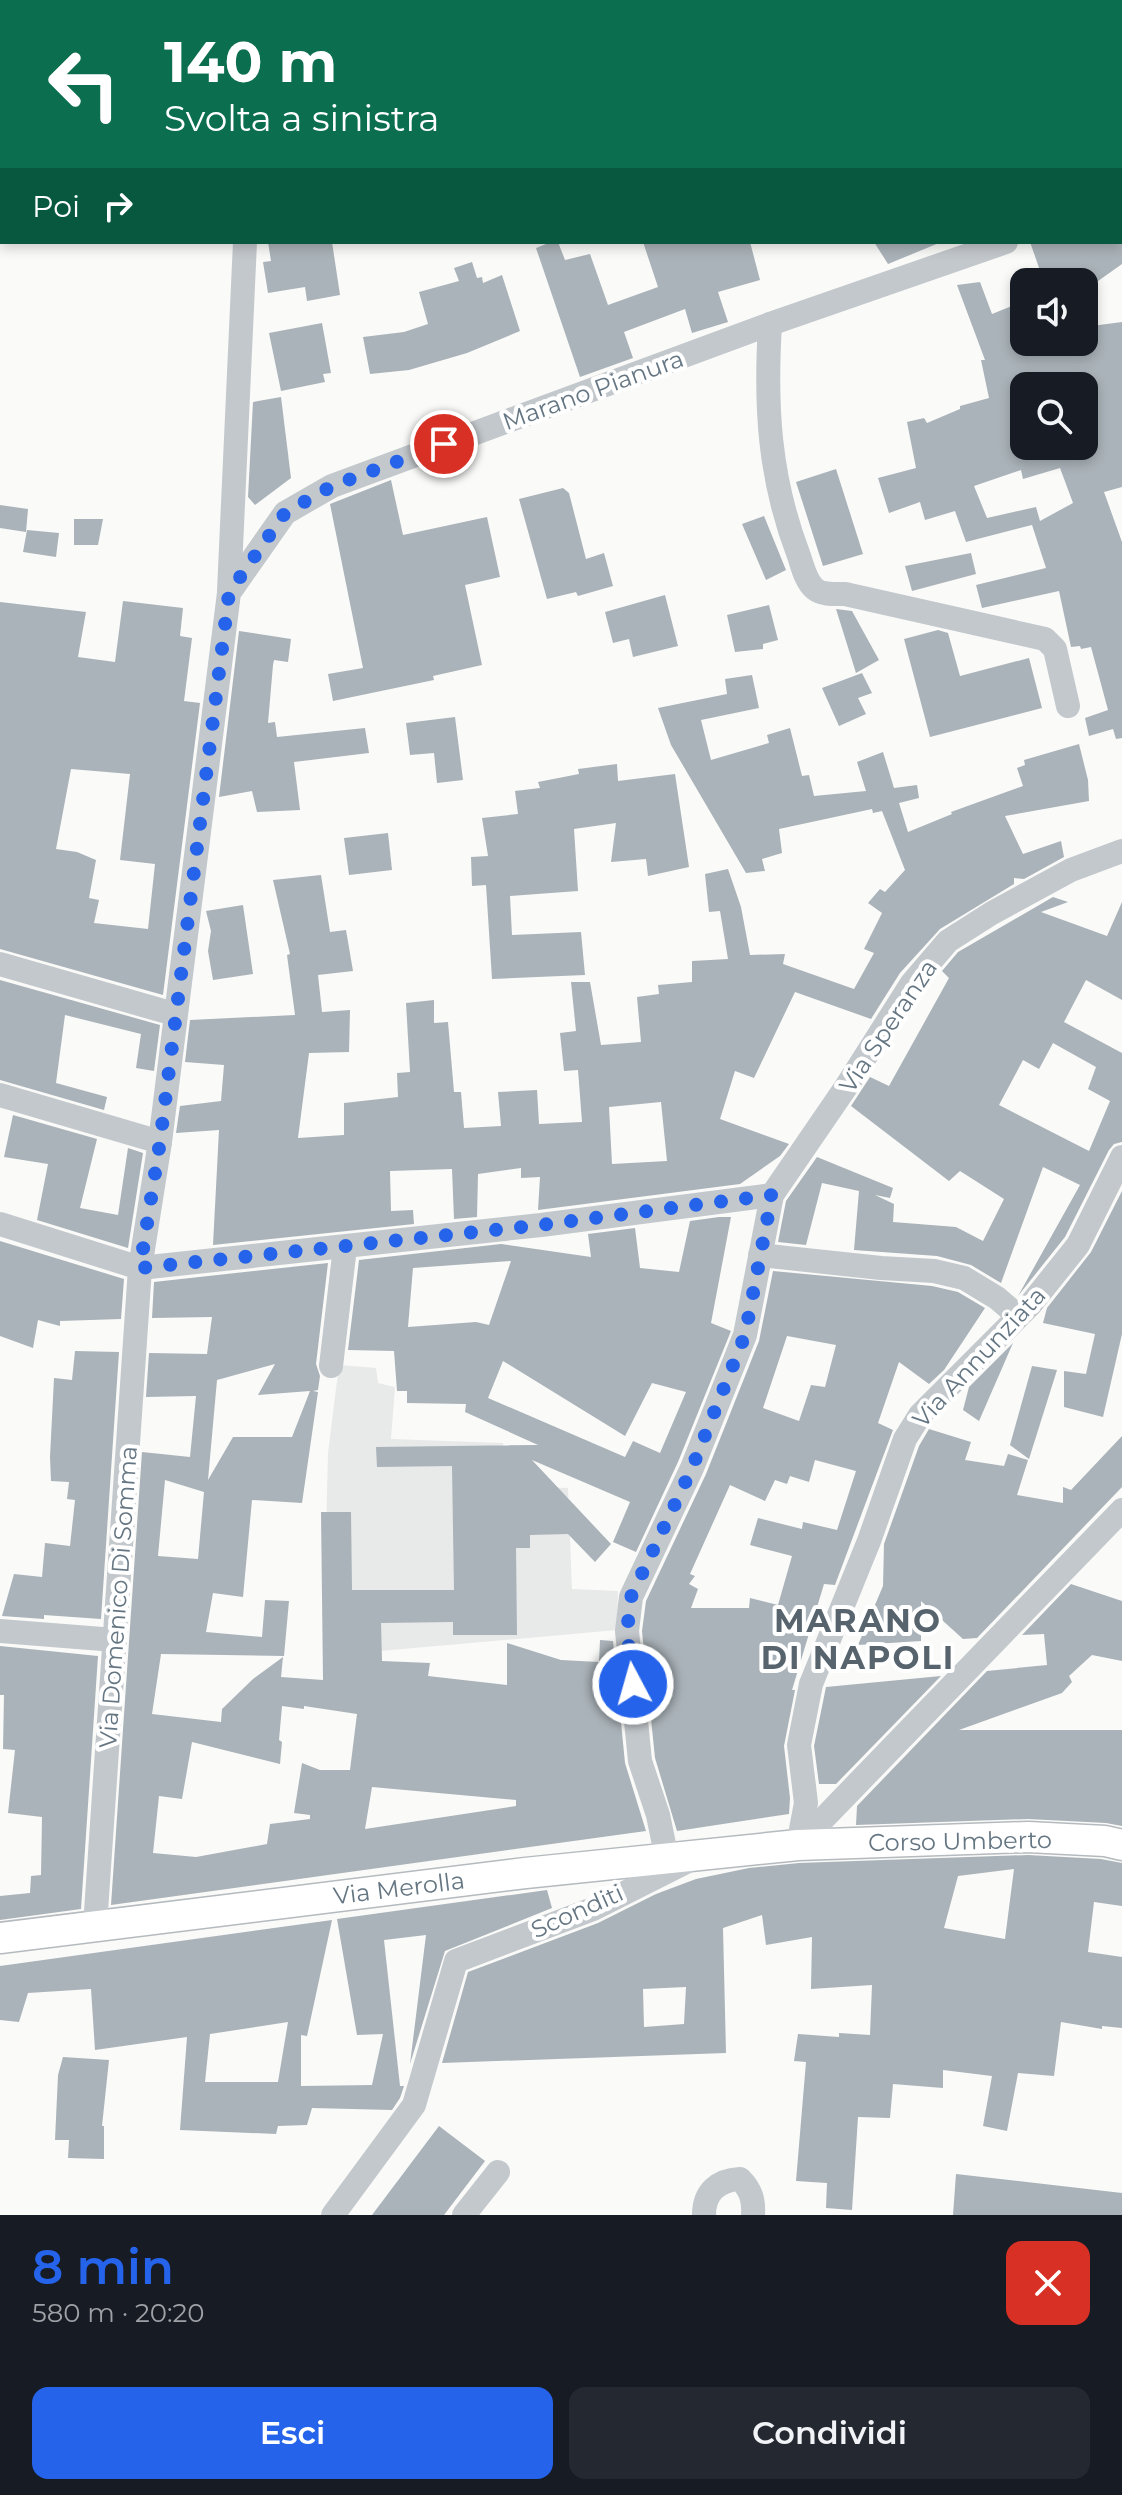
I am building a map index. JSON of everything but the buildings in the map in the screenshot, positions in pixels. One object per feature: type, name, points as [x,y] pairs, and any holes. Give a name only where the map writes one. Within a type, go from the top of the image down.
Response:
[{"type":"main road","name":"Corso Umberto","points":[[798,1845],[1028,1837],[1105,1841],[1122,1845]]},
{"type":"main road","name":"Via Merolla","points":[[0,1938],[525,1873],[798,1845]]},
{"type":"street","points":[[229,593],[245,244]]},
{"type":"street","name":"Marano Pianura","points":[[140,1268],[160,1142],[229,593],[285,513],[332,486],[770,324],[1000,244]]},
{"type":"street","points":[[770,324],[768,368],[775,469],[782,512],[814,589],[1045,639],[1055,649],[1068,706]]},
{"type":"street","name":"Via Speranza","points":[[772,1195],[830,1112],[912,983],[948,941],[1071,870],[1122,851]]},
{"type":"street","points":[[0,964],[174,1014]]},
{"type":"street","points":[[0,1095],[160,1142]]},
{"type":"street","name":"Via Annunziata","points":[[798,1845],[806,1803],[799,1745],[811,1684],[869,1541],[905,1439],[920,1415],[1018,1316],[1078,1245],[1122,1157]]},
{"type":"street","points":[[0,1224],[140,1268],[345,1247],[772,1195],[745,1335],[692,1468],[631,1597],[627,1631],[640,1761],[658,1815],[682,1858]]},
{"type":"street","points":[[331,1366],[345,1247]]},
{"type":"street","points":[[760,1255],[949,1274],[964,1278],[997,1298],[1018,1316]]},
{"type":"street","name":"Via Domenico Di Somma","points":[[95,1926],[140,1268]]},
{"type":"street","points":[[798,1845],[1122,1510]]},
{"type":"street","points":[[0,1631],[115,1640]]},
{"type":"street","name":"Sconditi","points":[[333,2215],[414,2105],[456,1961],[593,1909],[682,1858]]},
{"type":"street","points":[[704,2215],[709,2193],[728,2170],[749,2187],[754,2203],[753,2215]]},
{"type":"street","points":[[464,2215],[498,2172]]},
{"type":"shaded area","points":[[339,1365],[376,1368],[378,1383],[395,1387],[391,1439],[503,1443],[508,1486],[568,1488],[572,1589],[618,1591],[617,1630],[323,1656],[328,1453]]},
{"type":"district","name":"MARANO DI NAPOLI","points":[[858,1638]]},
{"type":"route","points":[[444,444],[332,486],[285,513],[229,593],[160,1142],[140,1268],[541,1225],[772,1195],[745,1335],[692,1468],[631,1597],[627,1631],[633,1684]]}]
